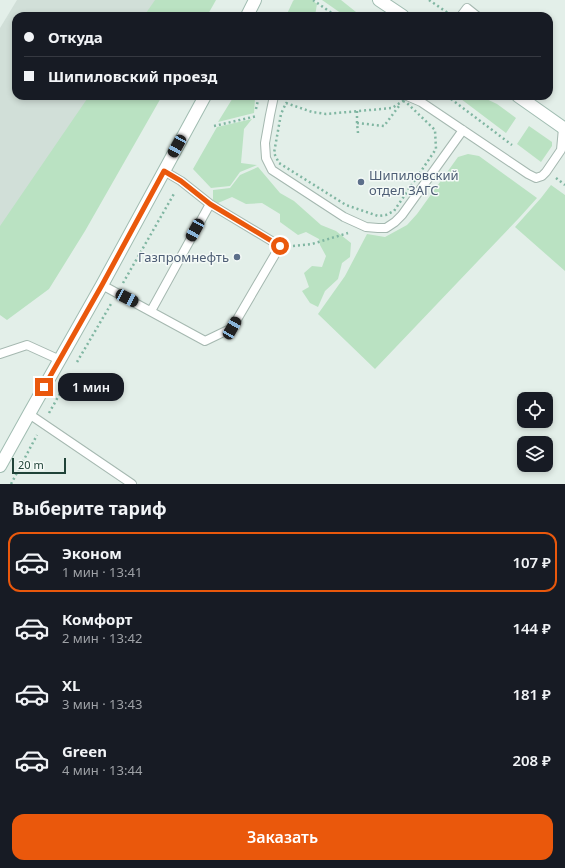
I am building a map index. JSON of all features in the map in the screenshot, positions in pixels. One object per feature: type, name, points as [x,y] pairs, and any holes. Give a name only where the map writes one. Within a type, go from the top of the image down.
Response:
[{"type":"main road","points":[[249,12],[255,0]]},
{"type":"main road","points":[[379,0],[397,12]]},
{"type":"main road","points":[[0,466],[102,285],[202,100]]},
{"type":"main road","points":[[524,100],[564,127]]},
{"type":"lane","points":[[464,12],[467,8],[472,12]]},
{"type":"lane","points":[[273,100],[265,143],[266,158],[272,170],[344,217],[366,227],[386,228],[395,222],[462,130]]},
{"type":"lane","points":[[410,100],[421,102],[536,178],[542,176],[561,150],[564,127]]},
{"type":"lane","points":[[102,285],[205,341],[232,328],[280,246],[210,204],[181,181],[164,171]]},
{"type":"lane","points":[[151,311],[210,204]]},
{"type":"lane","points":[[0,354],[27,345],[60,360]]},
{"type":"lane","points":[[28,414],[132,484]]},
{"type":"path","points":[[313,0],[330,12]]},
{"type":"path","points":[[429,0],[446,12]]},
{"type":"path","points":[[214,126],[255,116],[258,100]]},
{"type":"path","points":[[404,100],[392,108],[326,114],[312,112],[286,103],[281,114],[274,156],[278,163],[346,205],[378,216],[386,215],[394,211],[436,149],[436,130],[406,100]]},
{"type":"path","points":[[358,123],[384,126],[404,100]]},
{"type":"path","points":[[452,100],[464,109]]},
{"type":"path","points":[[357,111],[358,133]]},
{"type":"path","points":[[280,246],[312,244],[366,227]]},
{"type":"path","points":[[11,484],[43,424]]},
{"type":"shaded area","points":[[17,0],[183,0],[180,12],[12,12],[12,100],[138,100],[0,242],[0,28]]},
{"type":"green space","points":[[155,0],[216,0],[209,12],[147,12]]},
{"type":"green space","points":[[312,0],[317,4],[316,12],[288,12],[293,1]]},
{"type":"green space","points":[[322,0],[341,0],[356,12],[339,12]]},
{"type":"green space","points":[[86,100],[160,100],[85,231],[49,289],[7,320],[0,315],[0,226]]},
{"type":"green space","points":[[232,100],[255,100],[254,113],[218,122]]},
{"type":"green space","points":[[462,100],[488,100],[497,104],[516,118],[506,133]]},
{"type":"green space","points":[[252,119],[244,129],[241,163],[257,165],[240,172],[230,186],[211,188],[193,169],[217,127]]},
{"type":"green space","points":[[529,126],[552,142],[552,146],[541,162],[517,144]]},
{"type":"green space","points":[[468,154],[479,156],[537,198],[375,369],[318,314],[345,276],[367,234],[385,237],[407,225],[417,214],[458,157]]},
{"type":"green space","points":[[258,167],[280,193],[294,201],[321,225],[336,231],[351,243],[350,257],[342,263],[338,279],[325,291],[318,307],[310,303],[302,291],[309,287],[304,273],[312,266],[322,267],[326,256],[320,245],[319,239],[306,232],[298,235],[280,222],[280,214],[262,203],[246,204],[232,197],[218,203],[213,201],[213,190],[230,188],[240,175]]},
{"type":"green space","points":[[551,185],[565,195],[565,271],[515,227]]},
{"type":"place","name":"Шипиловский отдел ЗАГС","points":[[361,182]]},
{"type":"place","name":"Газпромнефть","points":[[237,257]]},
{"type":"route","points":[[44,387],[164,171],[181,181],[210,204],[280,246]]}]
